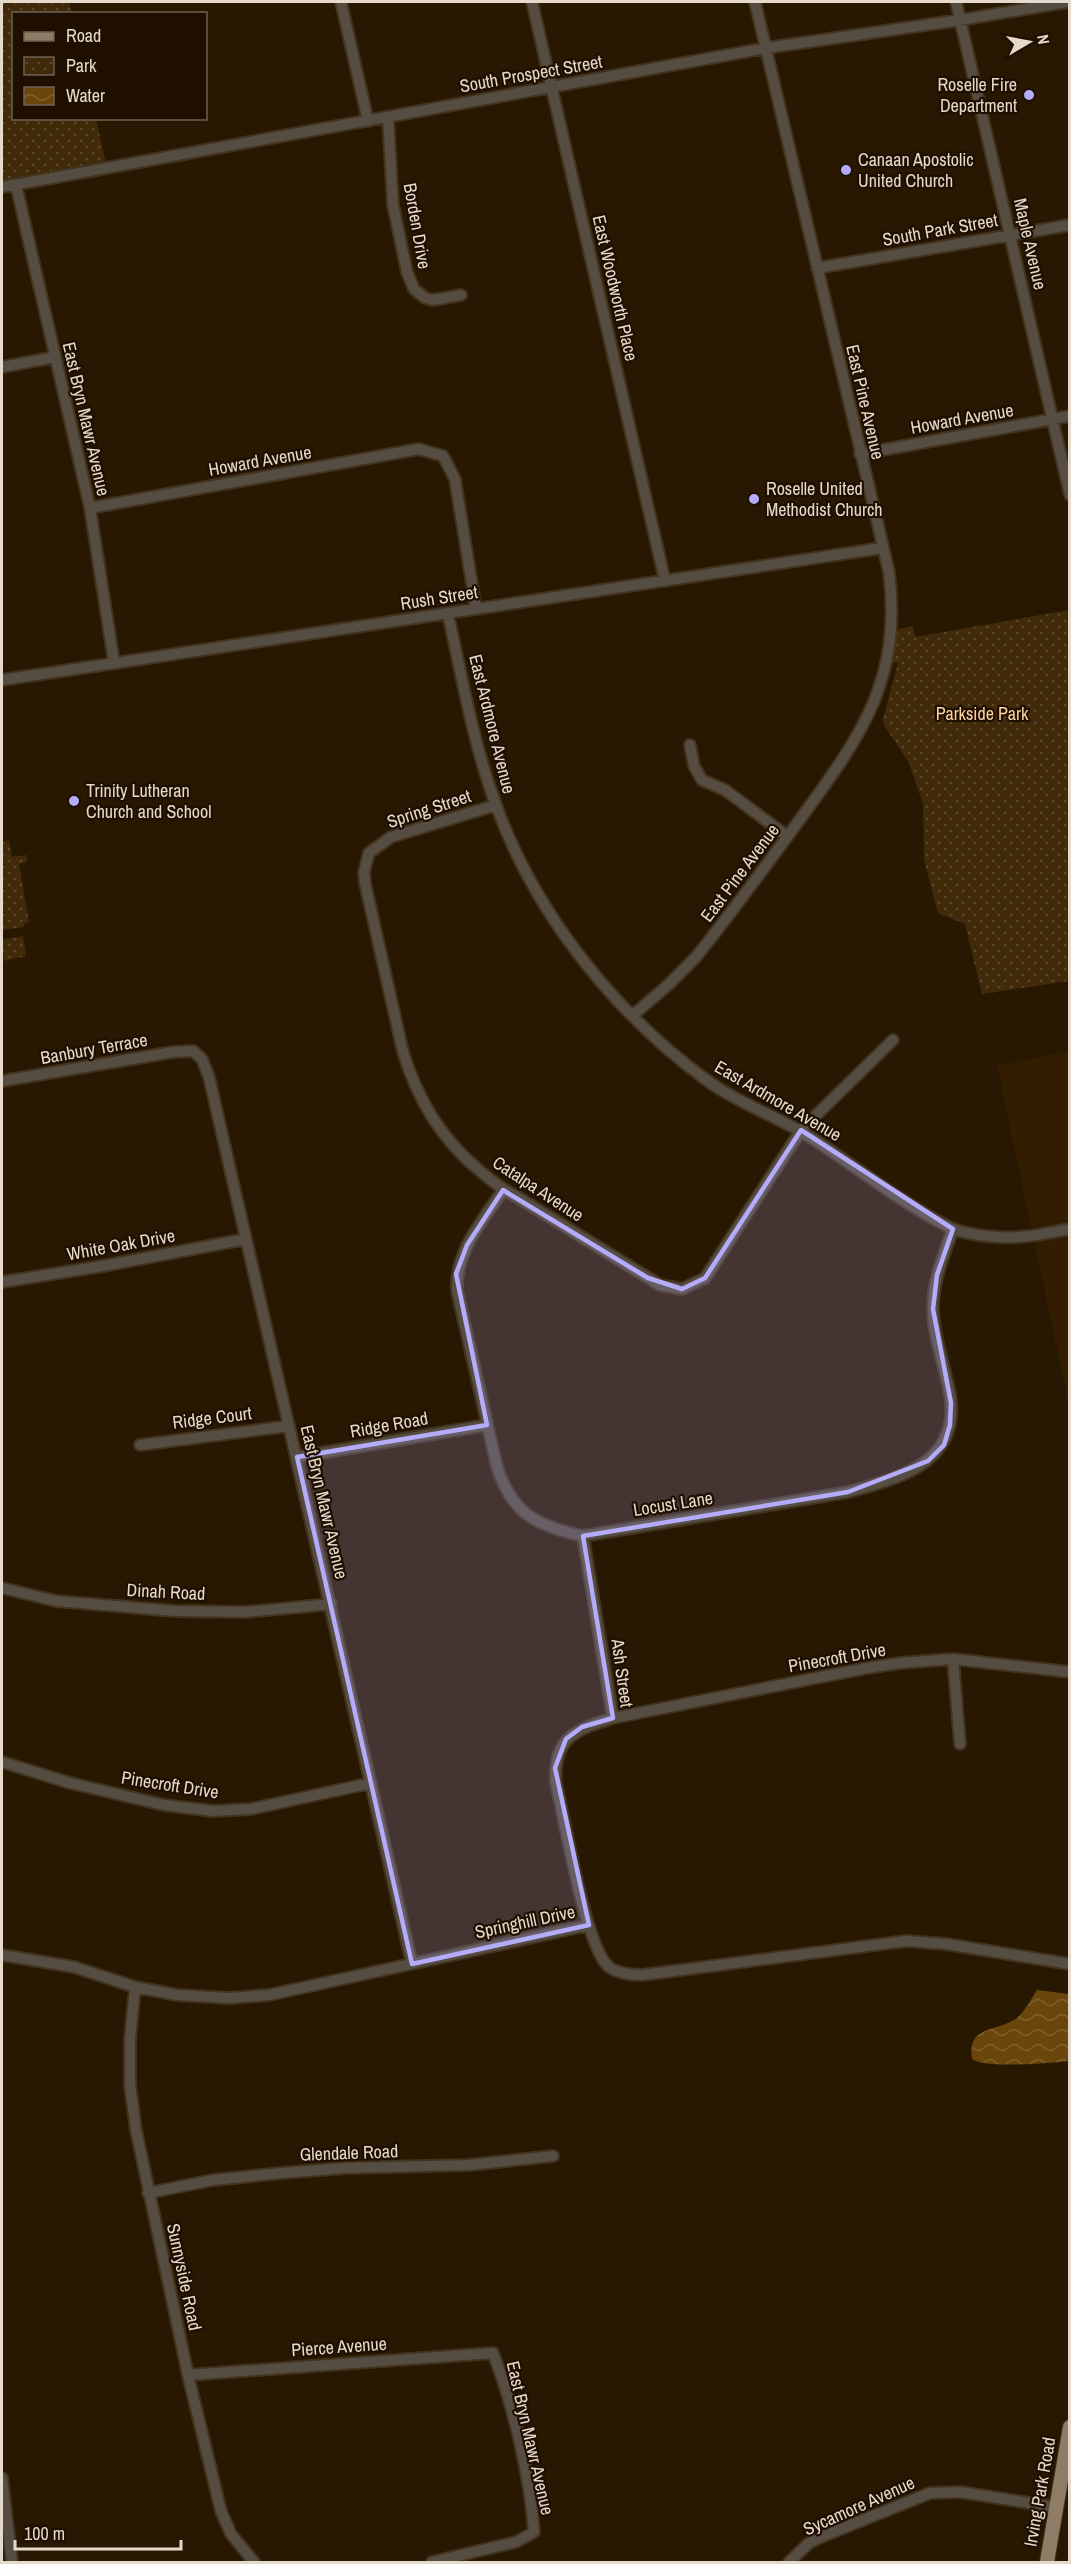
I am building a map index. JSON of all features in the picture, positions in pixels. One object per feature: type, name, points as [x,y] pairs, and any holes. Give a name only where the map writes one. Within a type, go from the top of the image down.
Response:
[{"type":"main road","name":"Irving Park Road","points":[[1047,2562],[1070,2427]]},
{"type":"street","points":[[341,2],[368,121]]},
{"type":"street","name":"East Woodworth Place","points":[[532,2],[665,581]]},
{"type":"street","name":"East Pine Avenue","points":[[632,1016],[696,957],[848,753],[871,713],[888,660],[892,605],[889,572],[755,2]]},
{"type":"street","name":"Maple Avenue","points":[[956,2],[1070,495]]},
{"type":"street","name":"South Prospect Street","points":[[2,187],[766,48],[1067,2]]},
{"type":"street","name":"Borden Drive","points":[[388,117],[393,205],[407,272],[414,290],[433,300],[461,295]]},
{"type":"street","name":"East Bryn Mawr Avenue","points":[[16,185],[90,508],[114,662]]},
{"type":"street","name":"South Park Street","points":[[817,268],[1070,225]]},
{"type":"street","points":[[2,367],[55,357]]},
{"type":"street","name":"Howard Avenue","points":[[860,454],[1070,416]]},
{"type":"street","name":"Howard Avenue","points":[[90,508],[418,449],[443,456],[455,479],[476,609]]},
{"type":"street","name":"Rush Street","points":[[2,680],[882,548]]},
{"type":"street","name":"East Ardmore Avenue","points":[[448,614],[478,749],[496,805],[524,867],[555,920],[586,964],[632,1016],[706,1080],[732,1096],[801,1130],[953,1229],[1000,1238],[1070,1229]]},
{"type":"street","points":[[690,745],[694,766],[702,780],[725,790],[787,836]]},
{"type":"street","name":"Spring Street","points":[[374,849],[391,837],[496,805]]},
{"type":"street","name":"Catalpa Avenue","points":[[374,849],[369,853],[364,872],[365,883],[403,1052],[411,1078],[441,1132],[469,1163],[503,1190],[648,1278],[673,1289],[682,1289],[705,1278],[801,1130],[893,1040]]},
{"type":"street","name":"Banbury Terrace","points":[[2,1081],[173,1052],[193,1052]]},
{"type":"street","name":"East Bryn Mawr Avenue","points":[[193,1052],[202,1059],[209,1077],[412,1964]]},
{"type":"street","name":"Locust Lane","points":[[503,1190],[467,1245],[460,1258],[456,1274],[457,1291],[487,1425],[501,1480],[525,1515],[553,1529],[583,1536],[848,1492],[883,1483],[919,1468],[928,1461],[944,1445],[950,1425],[951,1403],[933,1309],[937,1275],[953,1229]]},
{"type":"street","name":"White Oak Drive","points":[[2,1281],[92,1268],[246,1239]]},
{"type":"street","name":"Ridge Road","points":[[297,1457],[487,1425]]},
{"type":"street","name":"Ridge Court","points":[[140,1445],[289,1426]]},
{"type":"street","name":"Ash Street","points":[[583,1536],[613,1718],[582,1727],[566,1739],[555,1768],[556,1783],[589,1925]]},
{"type":"street","name":"Dinah Road","points":[[2,1588],[56,1601],[175,1611],[245,1612],[331,1604]]},
{"type":"street","points":[[953,1659],[960,1744]]},
{"type":"street","name":"Pinecroft Drive","points":[[613,1718],[867,1668],[953,1659],[1070,1672]]},
{"type":"street","name":"Pinecroft Drive","points":[[2,1762],[70,1783],[164,1805],[213,1811],[251,1809],[371,1783]]},
{"type":"street","name":"Springhill Drive","points":[[2,1954],[74,1967],[135,1987],[191,1996],[229,1998],[259,1996],[589,1925],[597,1951],[608,1967],[632,1975],[906,1941],[946,1944],[1070,1964]]},
{"type":"street","name":"Sunnyside Road","points":[[135,1987],[130,2040],[130,2085],[148,2193],[221,2511],[231,2534],[254,2562]]},
{"type":"street","name":"Glendale Road","points":[[148,2193],[213,2180],[282,2173],[345,2168],[470,2165],[553,2156]]},
{"type":"street","name":"East Bryn Mawr Avenue","points":[[432,2562],[516,2542],[534,2532],[532,2505],[504,2381],[493,2353]]},
{"type":"street","name":"Pierce Avenue","points":[[188,2375],[493,2353]]},
{"type":"street","points":[[2,2478],[12,2562]]},
{"type":"street","name":"Sycamore Avenue","points":[[789,2562],[809,2543],[821,2537],[930,2493],[960,2492],[1055,2507]]},
{"type":"highlighted area","points":[[801,1130],[953,1229],[937,1275],[933,1309],[951,1403],[950,1425],[944,1445],[928,1461],[848,1492],[583,1536],[613,1718],[582,1727],[566,1739],[555,1768],[589,1925],[412,1964],[297,1457],[487,1425],[456,1274],[467,1245],[503,1190],[648,1278],[682,1289],[705,1278]]},
{"type":"shaded area","points":[[1069,1051],[1069,1406],[997,1066]]},
{"type":"green space","points":[[2,2],[69,2],[72,12],[12,12],[12,120],[96,120],[107,168],[2,187]]},
{"type":"green space","name":"Parkside Park","points":[[1069,610],[1069,981],[982,994],[965,924],[938,913],[924,860],[923,804],[909,763],[884,725],[883,719],[898,663],[890,659],[894,630],[913,626],[915,637]]},
{"type":"green space","points":[[9,840],[12,857],[26,855],[27,862],[19,864],[29,922],[24,924],[24,927],[2,930],[2,842]]},
{"type":"green space","points":[[23,936],[26,956],[4,961],[2,940]]},
{"type":"water","points":[[1037,1990],[1069,1994],[1069,2061],[1004,2065],[972,2059],[972,2048],[978,2035],[1018,2017]]},
{"type":"place","name":"Roselle Fire Department","points":[[1029,95]]},
{"type":"place","name":"Canaan Apostolic United Church","points":[[846,170]]},
{"type":"place","name":"Roselle United Methodist Church","points":[[754,499]]},
{"type":"place","name":"Trinity Lutheran Church and School","points":[[74,801]]}]
